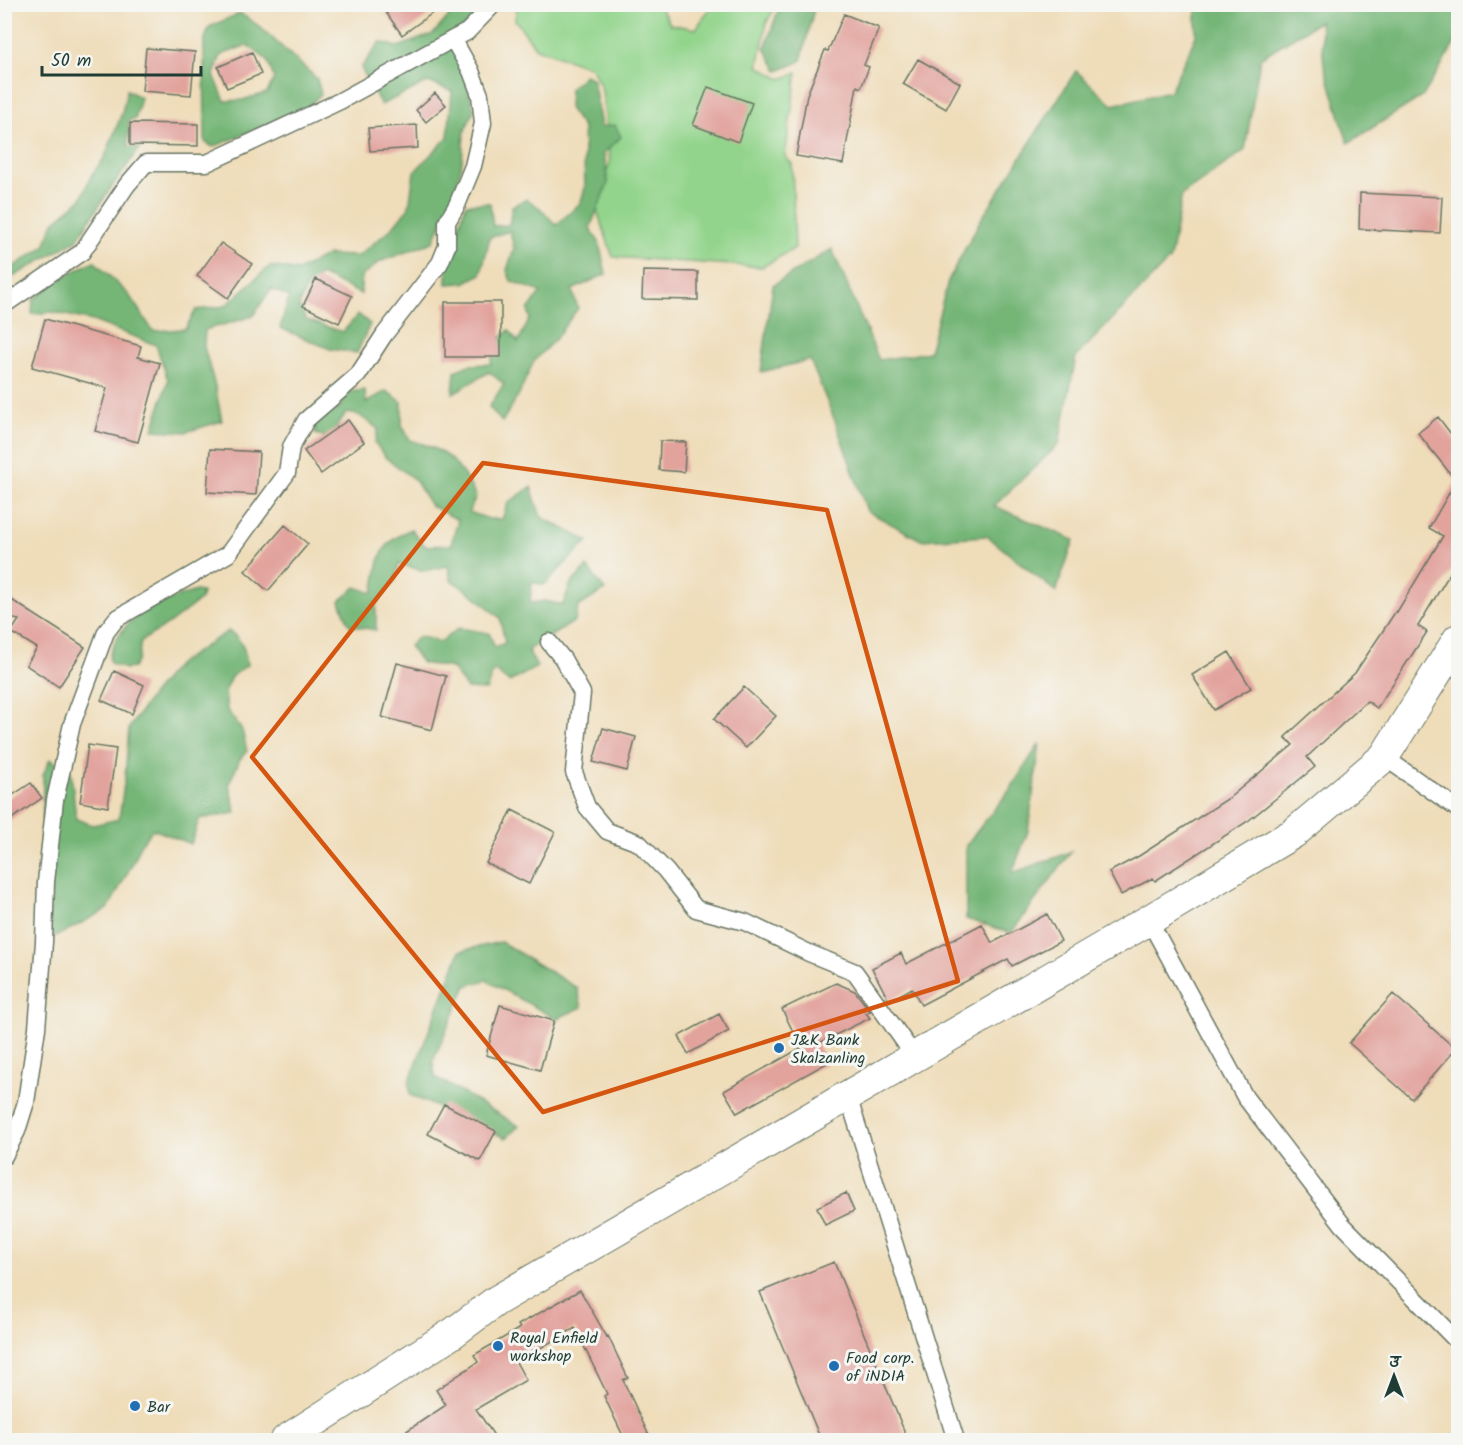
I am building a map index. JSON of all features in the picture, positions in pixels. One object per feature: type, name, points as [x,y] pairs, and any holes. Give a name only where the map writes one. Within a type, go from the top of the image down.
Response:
[{"type":"highway","points":[[286,1440],[453,1333],[496,1301],[1294,833],[1384,757],[1458,639]]},
{"type":"street","points":[[4,305],[82,252],[128,185],[146,164],[207,163],[340,101],[467,32],[494,4]]},
{"type":"street","points":[[4,1156],[17,1131],[26,1102],[37,1028],[45,942],[46,882],[55,800],[72,724],[106,632],[116,619],[228,554],[287,473],[291,447],[306,420],[358,375],[402,311],[440,262],[447,246],[447,222],[458,205],[473,166],[483,123],[480,95],[471,71],[453,39]]},
{"type":"street","points":[[549,642],[563,659],[582,693],[574,771],[586,807],[607,831],[639,843],[666,871],[696,909],[745,922],[855,972],[915,1057]]},
{"type":"street","points":[[1384,757],[1458,809]]},
{"type":"street","points":[[1149,920],[1245,1097],[1343,1225],[1458,1342]]},
{"type":"street","points":[[848,1096],[956,1440]]},
{"type":"highlighted area","points":[[483,463],[827,510],[958,981],[543,1112],[252,757]]},
{"type":"green space","points":[[663,4],[660,7],[670,24],[696,29],[712,5],[776,5],[767,22],[758,66],[781,79],[797,73],[785,156],[792,164],[795,248],[762,267],[613,257],[595,205],[610,162],[602,90],[592,68],[536,48],[515,20],[517,5]]},
{"type":"green space","points":[[451,5],[474,5],[475,17],[461,29],[465,76],[474,110],[464,133],[462,162],[454,196],[433,242],[379,262],[361,277],[361,294],[321,275],[308,284],[299,306],[306,320],[343,332],[358,314],[370,324],[357,353],[330,349],[280,328],[289,297],[271,289],[253,316],[205,330],[204,347],[222,421],[186,432],[153,430],[168,380],[156,345],[93,321],[53,312],[32,314],[33,300],[58,280],[94,261],[129,295],[153,331],[185,329],[196,310],[225,306],[270,266],[298,271],[327,255],[358,256],[391,229],[409,207],[414,172],[448,137],[452,91],[428,82],[381,105],[361,68],[380,42],[398,47],[433,34],[451,14]]},
{"type":"green space","points":[[780,5],[815,5],[801,61],[778,71],[765,48]]},
{"type":"green space","points":[[1196,5],[1458,5],[1458,38],[1423,96],[1348,143],[1324,65],[1320,21],[1260,58],[1245,150],[1182,195],[1170,259],[1076,357],[1059,444],[994,506],[1074,540],[1056,592],[987,536],[921,540],[867,511],[835,421],[810,360],[761,372],[773,285],[832,249],[879,360],[929,352],[948,281],[980,221],[1076,71],[1113,105],[1170,91],[1196,36]]},
{"type":"green space","points":[[240,13],[259,26],[317,79],[321,94],[304,110],[213,147],[205,142],[204,42],[209,27]],"holes":[[[247,45],[267,60],[274,78],[267,93],[242,100],[225,101],[214,75],[221,55]]]},
{"type":"green space","points":[[585,75],[593,79],[601,127],[615,125],[621,137],[604,153],[608,183],[590,228],[599,242],[606,274],[572,290],[578,308],[556,338],[534,361],[518,396],[502,422],[489,407],[504,384],[489,372],[453,393],[455,371],[469,365],[491,364],[494,344],[509,330],[518,342],[530,318],[528,310],[541,292],[511,281],[507,270],[514,249],[510,231],[490,237],[481,274],[464,283],[447,284],[447,265],[466,204],[490,203],[493,226],[509,225],[512,206],[527,199],[540,208],[556,225],[580,204],[585,188],[583,128],[569,108],[570,88]]},
{"type":"green space","points":[[127,90],[141,98],[135,119],[129,120],[128,147],[140,148],[77,240],[13,277],[7,275],[10,269],[45,246],[54,222],[81,199],[91,176],[105,157],[122,113]]},
{"type":"green space","points":[[365,390],[366,403],[386,391],[402,402],[402,425],[410,440],[434,448],[457,466],[476,496],[469,512],[489,519],[502,519],[508,503],[531,487],[541,517],[588,541],[544,585],[532,582],[530,603],[545,601],[563,605],[570,585],[587,567],[605,590],[578,607],[575,621],[528,650],[537,667],[509,682],[494,670],[486,690],[467,689],[452,668],[422,663],[409,646],[419,636],[440,642],[459,628],[489,633],[495,647],[505,643],[500,618],[476,597],[451,580],[448,566],[424,571],[399,564],[395,581],[376,604],[376,630],[349,625],[340,601],[356,587],[373,593],[379,562],[385,547],[391,541],[411,529],[425,546],[451,545],[458,520],[431,506],[415,480],[386,458],[375,443],[378,429],[359,415],[346,413],[329,438],[315,434],[315,420],[332,405],[338,410],[348,392]]},
{"type":"green space","points":[[196,591],[202,592],[201,599],[169,624],[141,641],[138,660],[133,668],[125,669],[110,663],[110,653],[114,644],[128,624],[148,609]]},
{"type":"green space","points":[[228,631],[237,637],[242,645],[247,665],[231,677],[225,690],[227,710],[242,730],[247,751],[240,759],[229,784],[236,813],[199,819],[191,844],[153,829],[140,845],[108,909],[57,936],[39,932],[43,775],[50,759],[71,772],[76,819],[93,825],[119,819],[129,728],[154,692],[178,664]]},
{"type":"green space","points":[[1040,743],[1028,831],[1012,873],[1071,852],[1011,933],[966,919],[966,845],[1009,791]]},
{"type":"green space","points":[[501,942],[577,988],[582,1007],[556,1019],[486,980],[466,986],[433,1061],[435,1077],[519,1126],[506,1138],[410,1095],[409,1082],[460,951]]},
{"type":"building","points":[[380,4],[445,4],[402,35]]},
{"type":"building","points":[[844,14],[879,28],[864,65],[869,67],[861,88],[857,86],[843,164],[796,156],[807,95],[825,50],[828,51]]},
{"type":"building","points":[[146,48],[195,52],[191,95],[142,91]]},
{"type":"building","points":[[252,52],[261,74],[227,88],[218,67]]},
{"type":"building","points":[[918,59],[960,83],[946,109],[903,84]]},
{"type":"building","points":[[708,87],[752,103],[738,142],[693,125]]},
{"type":"building","points":[[435,93],[446,105],[426,122],[416,110]]},
{"type":"building","points":[[130,123],[198,124],[198,146],[130,145]]},
{"type":"building","points":[[417,125],[418,148],[370,151],[368,128]]},
{"type":"building","points":[[1360,193],[1442,197],[1440,233],[1359,229]]},
{"type":"building","points":[[221,243],[252,264],[228,298],[197,276]]},
{"type":"building","points":[[643,271],[698,272],[698,300],[642,299]]},
{"type":"building","points":[[316,279],[352,296],[339,323],[303,306]]},
{"type":"building","points":[[445,302],[501,302],[501,357],[445,357]]},
{"type":"building","points":[[45,319],[141,346],[138,357],[160,363],[138,442],[95,431],[107,388],[32,367]]},
{"type":"building","points":[[1438,417],[1458,443],[1458,560],[1418,626],[1427,632],[1377,708],[1367,701],[1307,757],[1315,767],[1248,821],[1155,881],[1153,878],[1121,895],[1109,872],[1139,856],[1229,798],[1293,745],[1285,737],[1355,673],[1397,612],[1443,536],[1429,528],[1456,481],[1418,433]]},
{"type":"building","points":[[348,420],[364,442],[321,474],[304,451]]},
{"type":"building","points":[[660,441],[686,442],[684,472],[659,470]]},
{"type":"building","points":[[210,449],[259,452],[256,495],[207,492]]},
{"type":"building","points":[[285,525],[308,544],[268,591],[245,571]]},
{"type":"building","points":[[4,595],[85,647],[59,687],[26,665],[37,648],[11,632],[19,620],[4,617]]},
{"type":"building","points":[[1229,652],[1251,688],[1214,710],[1192,675]]},
{"type":"building","points":[[397,663],[446,676],[432,730],[382,717]]},
{"type":"building","points":[[114,671],[144,685],[132,714],[101,700]]},
{"type":"building","points":[[744,687],[776,716],[746,748],[714,719]]},
{"type":"building","points":[[603,728],[636,737],[627,771],[593,762]]},
{"type":"building","points":[[88,745],[116,749],[108,807],[80,802]]},
{"type":"building","points":[[31,783],[42,798],[4,824],[4,801]]},
{"type":"building","points":[[512,810],[555,832],[529,884],[486,863]]},
{"type":"building","points":[[1047,914],[1061,941],[1012,966],[1008,959],[921,1005],[912,988],[889,1001],[872,968],[901,953],[906,964],[982,924],[992,943]]},
{"type":"building","points":[[836,983],[855,991],[870,1011],[866,1013],[870,1018],[817,1044],[827,1063],[737,1113],[724,1091],[801,1048],[782,1009]]},
{"type":"building","points":[[1393,994],[1456,1049],[1412,1099],[1349,1043]]},
{"type":"building","points":[[500,1005],[554,1021],[540,1070],[486,1055]]},
{"type":"building","points":[[719,1014],[729,1031],[688,1054],[679,1036]]},
{"type":"building","points":[[444,1104],[496,1131],[480,1161],[428,1134]]},
{"type":"building","points":[[846,1193],[854,1211],[825,1225],[817,1207]]},
{"type":"building","name":"Food corp. of iNDIA","points":[[834,1262],[908,1440],[821,1440],[760,1292]]},
{"type":"building","points":[[580,1290],[608,1336],[628,1378],[623,1380],[651,1440],[625,1440],[604,1396],[607,1394],[575,1328],[516,1362],[526,1380],[476,1409],[497,1440],[393,1440],[446,1405],[436,1390],[478,1362],[474,1355],[520,1328],[518,1325]]},
{"type":"place","name":"J&K Bank Skalzanling","points":[[779,1048]]},
{"type":"place","name":"Royal Enfield workshop","points":[[498,1346]]},
{"type":"place","name":"Food corp. of iNDIA","points":[[834,1366]]},
{"type":"place","name":"Bar","points":[[135,1406]]}]
